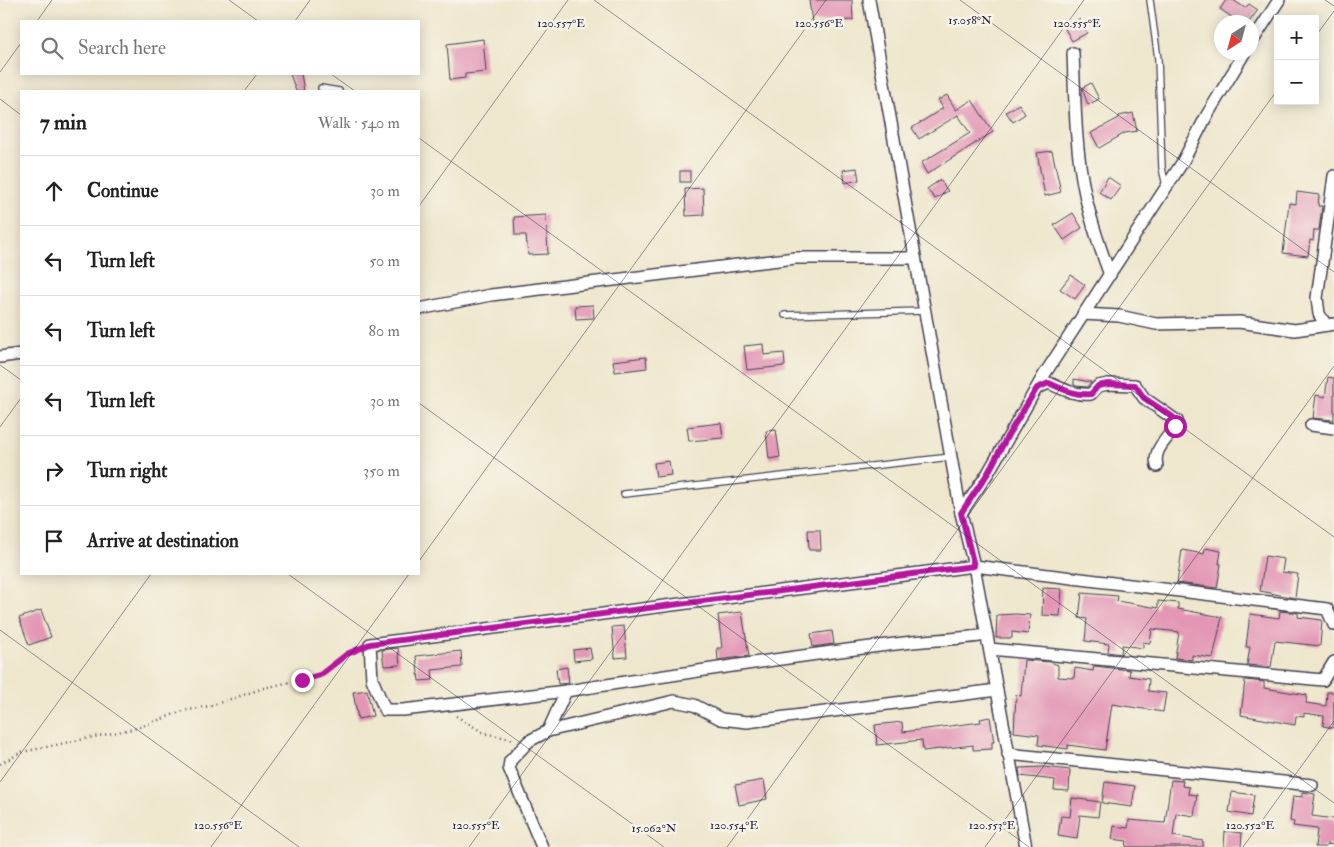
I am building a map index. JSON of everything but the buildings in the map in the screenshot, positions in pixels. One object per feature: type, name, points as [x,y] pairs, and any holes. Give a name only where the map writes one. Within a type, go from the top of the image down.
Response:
[{"type":"street","points":[[869,0],[961,513],[974,566],[1026,847]]},
{"type":"street","points":[[1259,31],[1279,0]]},
{"type":"street","points":[[1073,53],[1076,122],[1085,192],[1096,235],[1110,274]]},
{"type":"street","points":[[961,513],[988,473],[1008,435],[1082,314],[1182,163],[1207,115],[1240,60]]},
{"type":"street","points":[[1330,325],[1319,314],[1317,298],[1334,176]]},
{"type":"street","points":[[420,309],[491,295],[604,283],[796,258],[915,258]]},
{"type":"street","points":[[1082,314],[1119,316],[1156,324],[1238,322],[1295,330],[1330,325]]},
{"type":"street","points":[[0,357],[20,354]]},
{"type":"street","points":[[1037,388],[1049,383],[1071,393],[1088,395],[1098,386],[1108,384],[1135,385],[1144,398],[1176,421],[1158,451],[1158,466]]},
{"type":"street","points":[[1311,425],[1334,428]]},
{"type":"street","points":[[987,635],[774,660],[566,690],[403,710],[385,710],[372,679],[370,644],[974,566],[1327,610],[1334,625]]},
{"type":"street","points":[[990,649],[1323,680],[1334,662]]},
{"type":"street","points":[[548,731],[566,690]]},
{"type":"street","points":[[542,847],[509,768],[510,761],[529,741],[548,731],[674,701],[694,705],[721,719],[747,722],[997,690]]},
{"type":"street","points":[[1008,754],[1312,785]]},
{"type":"lane","points":[[1150,0],[1158,59],[1162,168],[1166,186]]},
{"type":"lane","points":[[321,88],[333,90]]},
{"type":"lane","points":[[784,316],[924,311]]},
{"type":"lane","points":[[624,494],[951,457]]},
{"type":"path","points":[[0,764],[22,752],[137,728],[183,711],[210,706],[264,688],[320,675],[347,654],[370,644]]},
{"type":"path","points":[[440,706],[484,733],[529,741]]},
{"type":"route","points":[[302,680],[320,675],[347,654],[370,644],[974,566],[961,513],[988,473],[1008,435],[1037,388],[1049,383],[1071,393],[1088,395],[1098,386],[1108,384],[1135,385],[1144,398],[1161,412],[1173,417],[1176,421],[1175,426]]}]
